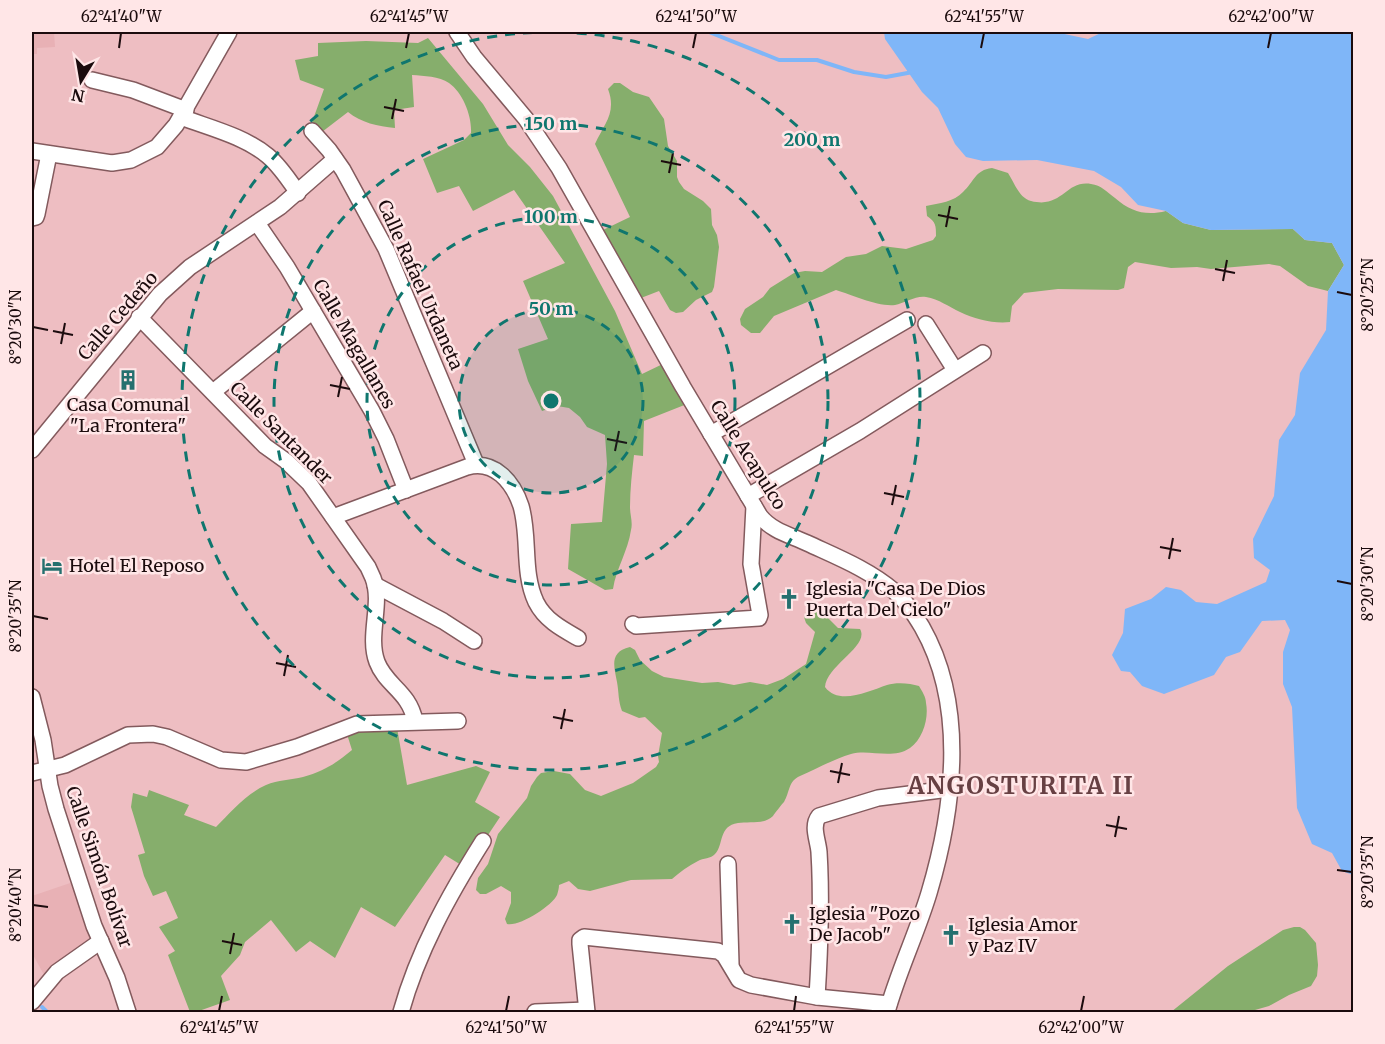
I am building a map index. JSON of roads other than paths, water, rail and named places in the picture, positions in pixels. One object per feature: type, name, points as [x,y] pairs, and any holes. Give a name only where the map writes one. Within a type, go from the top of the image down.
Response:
[{"type":"street","points":[[32,151],[112,163],[131,160],[156,147],[166,139],[183,113],[229,32]]},
{"type":"street","name":"Calle Acapulco","points":[[457,32],[474,57],[526,119],[559,168],[711,434],[766,522],[774,529],[871,574],[896,592],[912,611],[929,641],[943,680],[951,748],[949,789],[941,845],[929,893],[891,1010]]},
{"type":"street","points":[[92,80],[133,90],[255,147],[269,157],[298,193]]},
{"type":"street","name":"Calle Rafael Urdaneta","points":[[312,131],[335,159],[355,190],[386,249],[476,465]]},
{"type":"street","points":[[34,218],[49,154]]},
{"type":"street","name":"Calle Cedeño","points":[[32,450],[160,294],[182,274],[298,193],[335,159]]},
{"type":"street","name":"Calle Magallanes","points":[[257,223],[287,267],[372,411],[406,490]]},
{"type":"street","points":[[213,392],[313,311]]},
{"type":"street","name":"Calle Santander","points":[[139,317],[264,446],[286,461],[309,483],[368,567],[375,585],[374,622],[378,666],[407,700],[412,708],[415,721]]},
{"type":"street","points":[[711,434],[907,320]]},
{"type":"street","points":[[926,324],[955,370]]},
{"type":"street","points":[[633,624],[636,626],[759,618],[751,564],[751,501],[983,353]]},
{"type":"street","points":[[333,517],[476,465],[489,466],[496,470],[511,487],[521,507],[530,581],[536,601],[548,619],[578,638]]},
{"type":"street","points":[[375,585],[443,621],[474,641]]},
{"type":"street","name":"Calle Simón Bolívar","points":[[32,697],[44,740],[52,795],[59,819],[101,941],[129,1012]]},
{"type":"street","points":[[32,773],[65,765],[128,735],[153,734],[168,737],[221,760],[246,762],[297,747],[357,724],[458,721]]},
{"type":"street","points":[[817,997],[820,921],[819,850],[816,820],[819,816],[878,798],[949,789]]},
{"type":"street","points":[[401,1012],[426,944],[466,868],[483,841]]},
{"type":"street","points":[[729,864],[731,964]]},
{"type":"street","points":[[535,1012],[586,1011],[580,940],[584,937],[718,951],[731,964],[739,980],[751,986],[891,1010]]},
{"type":"street","points":[[32,1002],[57,972],[101,941]]},
{"type":"water","points":[[884,32],[1055,32],[1088,39],[1103,32],[1353,32],[1353,875],[1342,871],[1332,853],[1312,844],[1297,808],[1292,707],[1283,684],[1283,652],[1290,630],[1285,620],[1262,621],[1240,652],[1226,657],[1214,675],[1164,694],[1142,686],[1130,672],[1121,671],[1112,655],[1123,633],[1125,609],[1151,599],[1166,587],[1181,590],[1196,602],[1217,604],[1266,582],[1270,570],[1254,558],[1253,539],[1274,496],[1279,440],[1295,415],[1300,373],[1326,330],[1328,291],[1344,265],[1332,243],[1305,240],[1293,229],[1211,230],[1183,223],[1166,211],[1138,205],[1121,187],[1094,171],[1037,160],[983,161],[966,157],[955,144],[938,108],[922,92],[885,39]]},
{"type":"waterway","points":[[709,32],[779,60],[817,60],[854,72],[886,77],[913,72]]},
{"type":"waterway","points":[[42,1007],[47,1012]]},
{"type":"place","name":"Casa Comunal \"La Frontera\"","points":[[128,380]]},
{"type":"place","name":"Hotel El Reposo","points":[[52,566]]},
{"type":"place","name":"Iglesia \"Casa De Dios Puerta Del Cielo\"","points":[[789,599]]},
{"type":"place","name":"Iglesia \"Pozo De Jacob\"","points":[[792,924]]},
{"type":"place","name":"Iglesia Amor y Paz IV","points":[[951,935]]},
{"type":"district","name":"ANGOSTURITA II","points":[[1021,786]]}]
